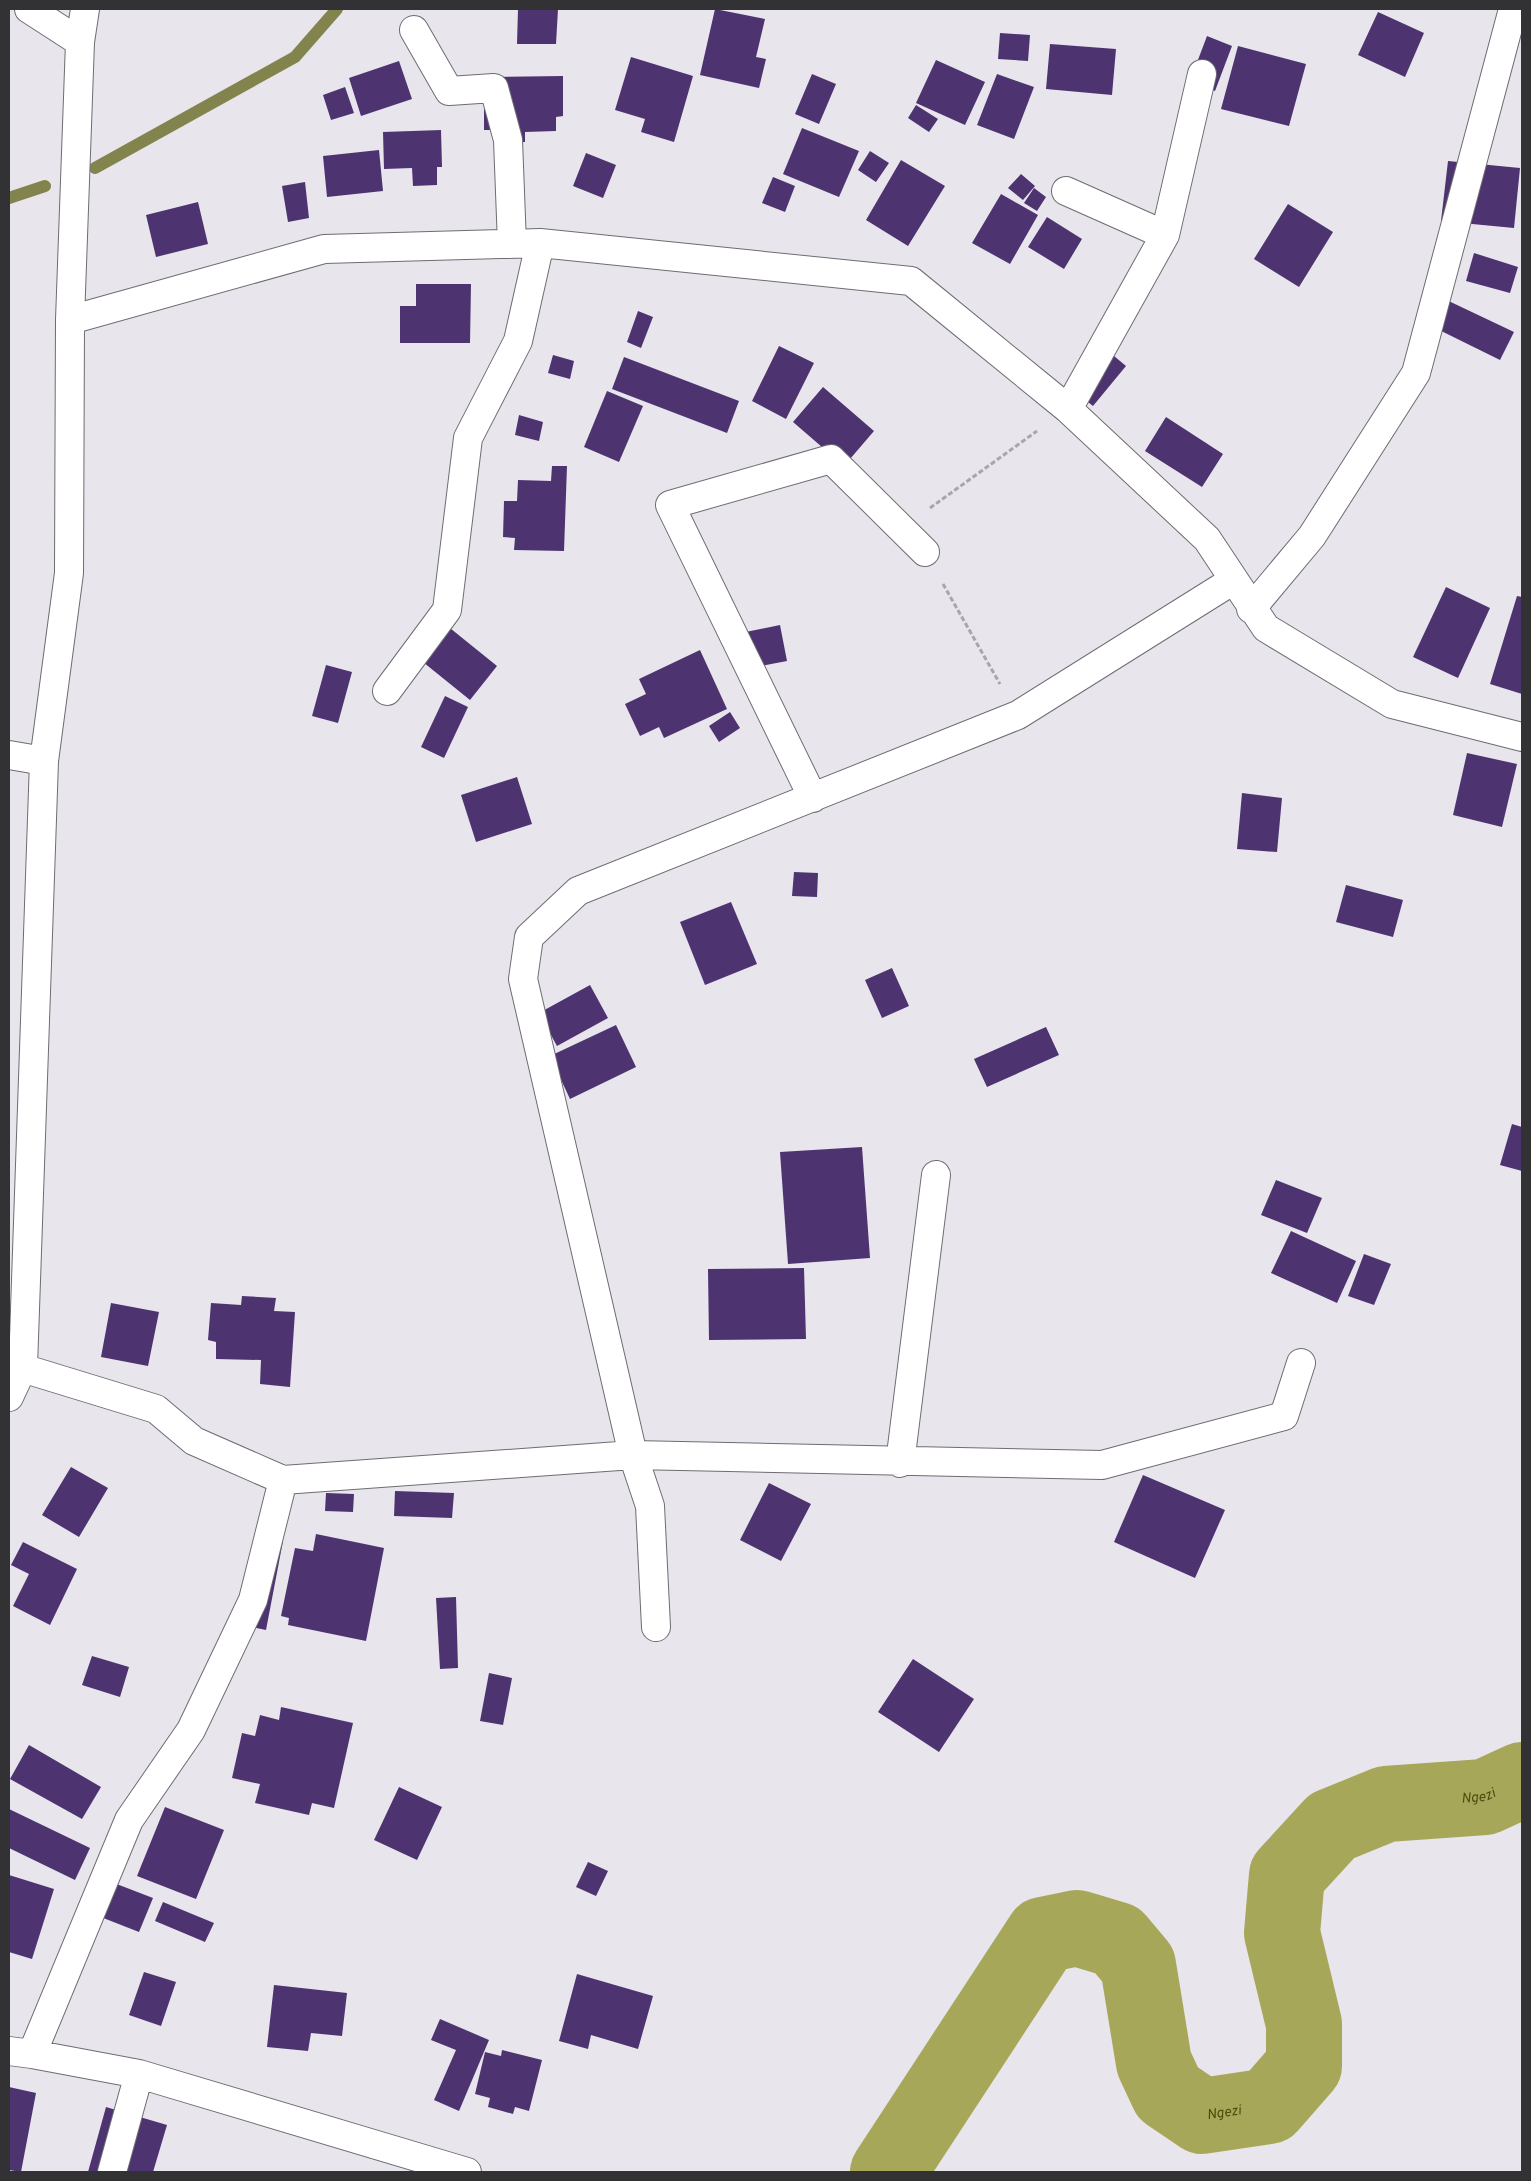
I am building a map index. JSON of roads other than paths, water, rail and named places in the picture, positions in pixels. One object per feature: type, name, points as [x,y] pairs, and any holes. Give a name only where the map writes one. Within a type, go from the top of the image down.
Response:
[{"type":"street","points":[[28,9],[80,42]]},
{"type":"street","points":[[9,1398],[16,1366],[44,761],[69,573],[70,320],[80,42],[86,9]]},
{"type":"street","points":[[1252,609],[1312,536],[1416,373],[1513,9]]},
{"type":"street","points":[[414,30],[449,91],[494,88],[508,140],[512,244]]},
{"type":"street","points":[[1068,409],[1165,235],[1202,74]]},
{"type":"street","points":[[1066,191],[1165,235]]},
{"type":"street","points":[[70,320],[324,249],[540,243],[911,281],[1068,409],[1207,539],[1232,581],[1266,628],[1392,704],[1522,737]]},
{"type":"street","points":[[387,691],[446,610],[468,438],[518,341],[540,243]]},
{"type":"street","points":[[813,798],[670,505],[831,459],[925,552]]},
{"type":"street","points":[[656,1627],[650,1506],[633,1455],[523,979],[530,936],[578,891],[1018,715],[1232,581]]},
{"type":"street","points":[[9,754],[44,761]]},
{"type":"street","points":[[900,1462],[936,1175]]},
{"type":"street","points":[[16,1366],[156,1410],[194,1441],[283,1480],[633,1455],[1102,1465],[1284,1416],[1301,1363]]},
{"type":"street","points":[[283,1480],[253,1600],[191,1730],[130,1820],[20,2052],[139,2074],[467,2172]]},
{"type":"street","points":[[112,2172],[139,2074]]},
{"type":"waterway","points":[[95,168],[295,57],[337,9]]},
{"type":"waterway","points":[[9,198],[45,186]]},
{"type":"waterway","name":"Ngezi","points":[[888,2172],[1043,1935],[1077,1928],[1117,1940],[1138,1965],[1154,2063],[1168,2093],[1202,2116],[1269,2106],[1304,2066],[1304,2024],[1282,1933],[1287,1875],[1332,1826],[1386,1804],[1485,1797],[1522,1780]]}]
